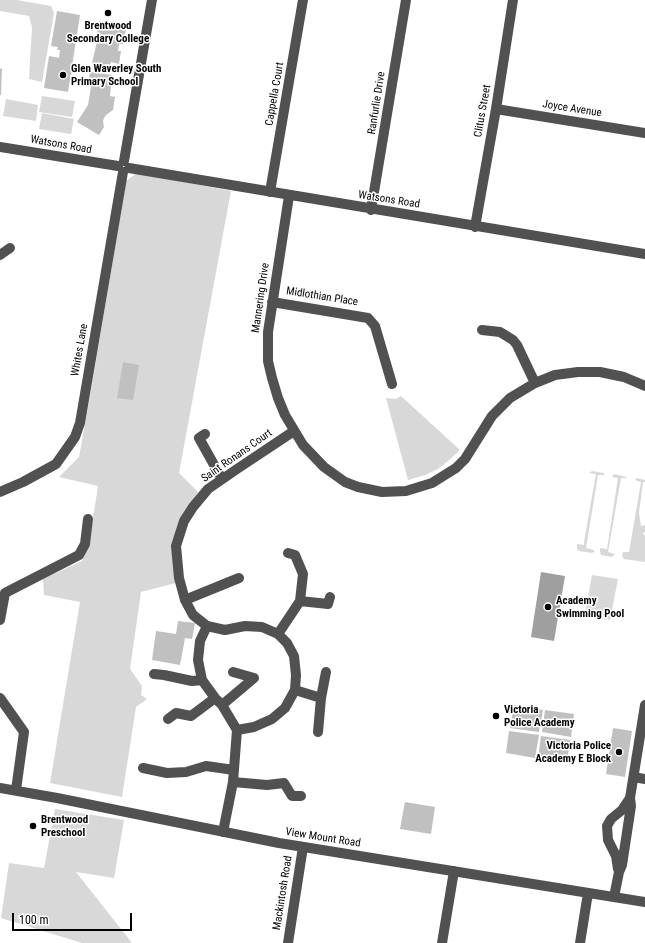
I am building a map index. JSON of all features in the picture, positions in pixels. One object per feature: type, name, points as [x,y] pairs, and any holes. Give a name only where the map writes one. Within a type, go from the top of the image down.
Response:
[{"type":"street","name":"Whites Lane","points":[[0,492],[23,482],[56,464],[75,437],[80,423],[152,0]]},
{"type":"street","name":"Cappella Court","points":[[270,192],[303,0]]},
{"type":"street","name":"Ranfurlie Drive","points":[[371,210],[406,0]]},
{"type":"street","name":"Clitus Street","points":[[475,226],[496,109],[513,0]]},
{"type":"street","name":"Joyce Avenue","points":[[496,109],[645,133]]},
{"type":"street","name":"Watsons Road","points":[[0,146],[371,210],[645,254]]},
{"type":"street","name":"Mannering Drive","points":[[289,196],[268,332],[268,361],[278,398],[294,431],[313,457],[335,476],[346,482],[371,491],[382,492],[406,491],[432,483],[456,468],[473,448],[485,425],[496,411],[510,398],[535,383],[566,373],[590,371],[600,372],[624,377],[645,386]]},
{"type":"street","points":[[0,254],[10,248]]},
{"type":"street","name":"Midlothian Place","points":[[272,302],[368,318],[375,326],[392,384]]},
{"type":"street","points":[[482,330],[500,332],[513,340],[517,345],[535,383]]},
{"type":"street","name":"Saint Ronans Court","points":[[185,600],[178,578],[176,546],[184,521],[193,507],[208,489],[294,431]]},
{"type":"street","points":[[205,434],[199,438],[222,479]]},
{"type":"street","points":[[0,620],[4,593],[79,555],[84,544],[88,518]]},
{"type":"street","points":[[278,634],[300,601],[303,574],[295,555],[288,553]]},
{"type":"street","points":[[238,730],[254,727],[272,718],[285,708],[295,690],[296,676],[294,656],[278,634],[262,627],[245,626],[225,630],[207,626],[193,615],[185,600],[239,578]]},
{"type":"street","points":[[300,601],[328,604],[330,598]]},
{"type":"street","points":[[207,626],[200,641],[198,653],[202,680],[238,730],[233,782],[223,832]]},
{"type":"street","points":[[168,719],[176,713],[191,716],[254,678],[232,672]]},
{"type":"street","points":[[318,732],[321,698],[326,672]]},
{"type":"street","points":[[154,674],[192,681],[202,680]]},
{"type":"street","points":[[295,690],[321,698]]},
{"type":"street","points":[[0,698],[24,732],[16,790]]},
{"type":"street","points":[[614,897],[619,872],[622,865],[631,806],[630,798],[645,705]]},
{"type":"street","points":[[143,768],[167,773],[186,772],[206,766],[234,770]]},
{"type":"street","points":[[634,777],[645,779]]},
{"type":"street","points":[[233,782],[267,785],[284,783],[292,796],[301,796]]},
{"type":"street","name":"View Mount Road","points":[[0,788],[303,847],[645,902]]},
{"type":"street","points":[[619,872],[616,856],[608,840],[607,830],[609,822],[622,810],[630,798]]},
{"type":"street","points":[[618,814],[628,823]]},
{"type":"street","name":"Mackintosh Road","points":[[288,943],[303,847]]},
{"type":"street","points":[[442,943],[454,871]]},
{"type":"street","points":[[580,943],[588,893]]},
{"type":"shaded area","points":[[0,0],[17,0],[51,6],[54,13],[42,82],[29,79],[32,27],[29,16],[0,11]]},
{"type":"shaded area","points":[[42,96],[75,101],[72,117],[39,112]]},
{"type":"shaded area","points":[[6,99],[38,105],[36,121],[3,116]]},
{"type":"shaded area","points":[[42,113],[74,119],[71,134],[39,129]]},
{"type":"shaded area","points":[[137,173],[231,191],[179,473],[198,492],[178,529],[176,583],[141,592],[130,669],[142,686],[141,695],[147,699],[136,707],[122,797],[50,783],[80,602],[44,595],[43,579],[82,561],[89,544],[98,486],[59,477],[79,457],[126,181]]},
{"type":"shaded area","points":[[401,396],[460,450],[438,469],[408,480],[386,398],[396,399]]},
{"type":"shaded area","points":[[592,471],[605,474],[598,475],[586,548],[594,550],[592,553],[579,551],[577,549],[577,544],[584,545],[596,474],[589,473]]},
{"type":"shaded area","points":[[614,474],[627,478],[621,478],[608,552],[615,554],[612,557],[601,555],[600,548],[607,549],[618,478],[612,477]]},
{"type":"shaded area","points":[[637,478],[645,480],[645,482],[643,482],[639,513],[641,526],[645,525],[645,532],[643,533],[645,536],[645,562],[624,559],[622,556],[623,552],[629,552],[641,482],[635,480]]},
{"type":"shaded area","name":"Academy Swimming Pool","points":[[541,572],[565,576],[554,641],[531,637]]},
{"type":"shaded area","points":[[592,575],[618,579],[610,620],[585,614]]},
{"type":"shaded area","points":[[55,809],[124,820],[114,878],[76,872],[132,943],[82,943],[1,918],[9,863],[44,868]]},
{"type":"building","points":[[57,11],[80,15],[68,92],[44,88],[49,56],[59,58],[60,50],[57,50],[58,47],[51,46]]},
{"type":"building","points":[[99,21],[113,23],[112,27],[126,29],[123,44],[119,44],[118,51],[121,51],[119,64],[111,62],[110,65],[92,63],[99,33],[97,33]]},
{"type":"building","points":[[2,68],[1,95],[0,95],[0,69]]},
{"type":"building","points":[[90,72],[112,75],[110,96],[115,97],[113,110],[104,118],[104,127],[99,135],[77,122],[88,105],[91,87],[88,86]]},
{"type":"building","points":[[123,362],[139,365],[133,400],[117,398]]},
{"type":"building","points":[[178,621],[195,623],[192,639],[185,638],[180,665],[152,660],[156,631],[176,634]]},
{"type":"building","points":[[514,705],[543,710],[539,732],[510,728]]},
{"type":"building","points":[[545,710],[574,714],[571,737],[542,732]]},
{"type":"building","name":"Victoria Police Academy E Block","points":[[613,728],[632,731],[625,777],[606,774]]},
{"type":"building","points":[[509,731],[539,735],[535,758],[506,753]]},
{"type":"building","points":[[541,736],[570,740],[567,763],[538,758]]},
{"type":"building","points":[[405,802],[435,807],[431,834],[400,829]]},
{"type":"place","name":"Brentwood Secondary College","points":[[108,13]]},
{"type":"place","name":"Glen Waverley South Primary School","points":[[63,75]]},
{"type":"place","name":"Academy Swimming Pool","points":[[548,607]]},
{"type":"place","name":"Victoria Police Academy","points":[[496,716]]},
{"type":"place","name":"Victoria Police Academy E Block","points":[[619,752]]},
{"type":"place","name":"Brentwood Preschool","points":[[33,826]]}]
